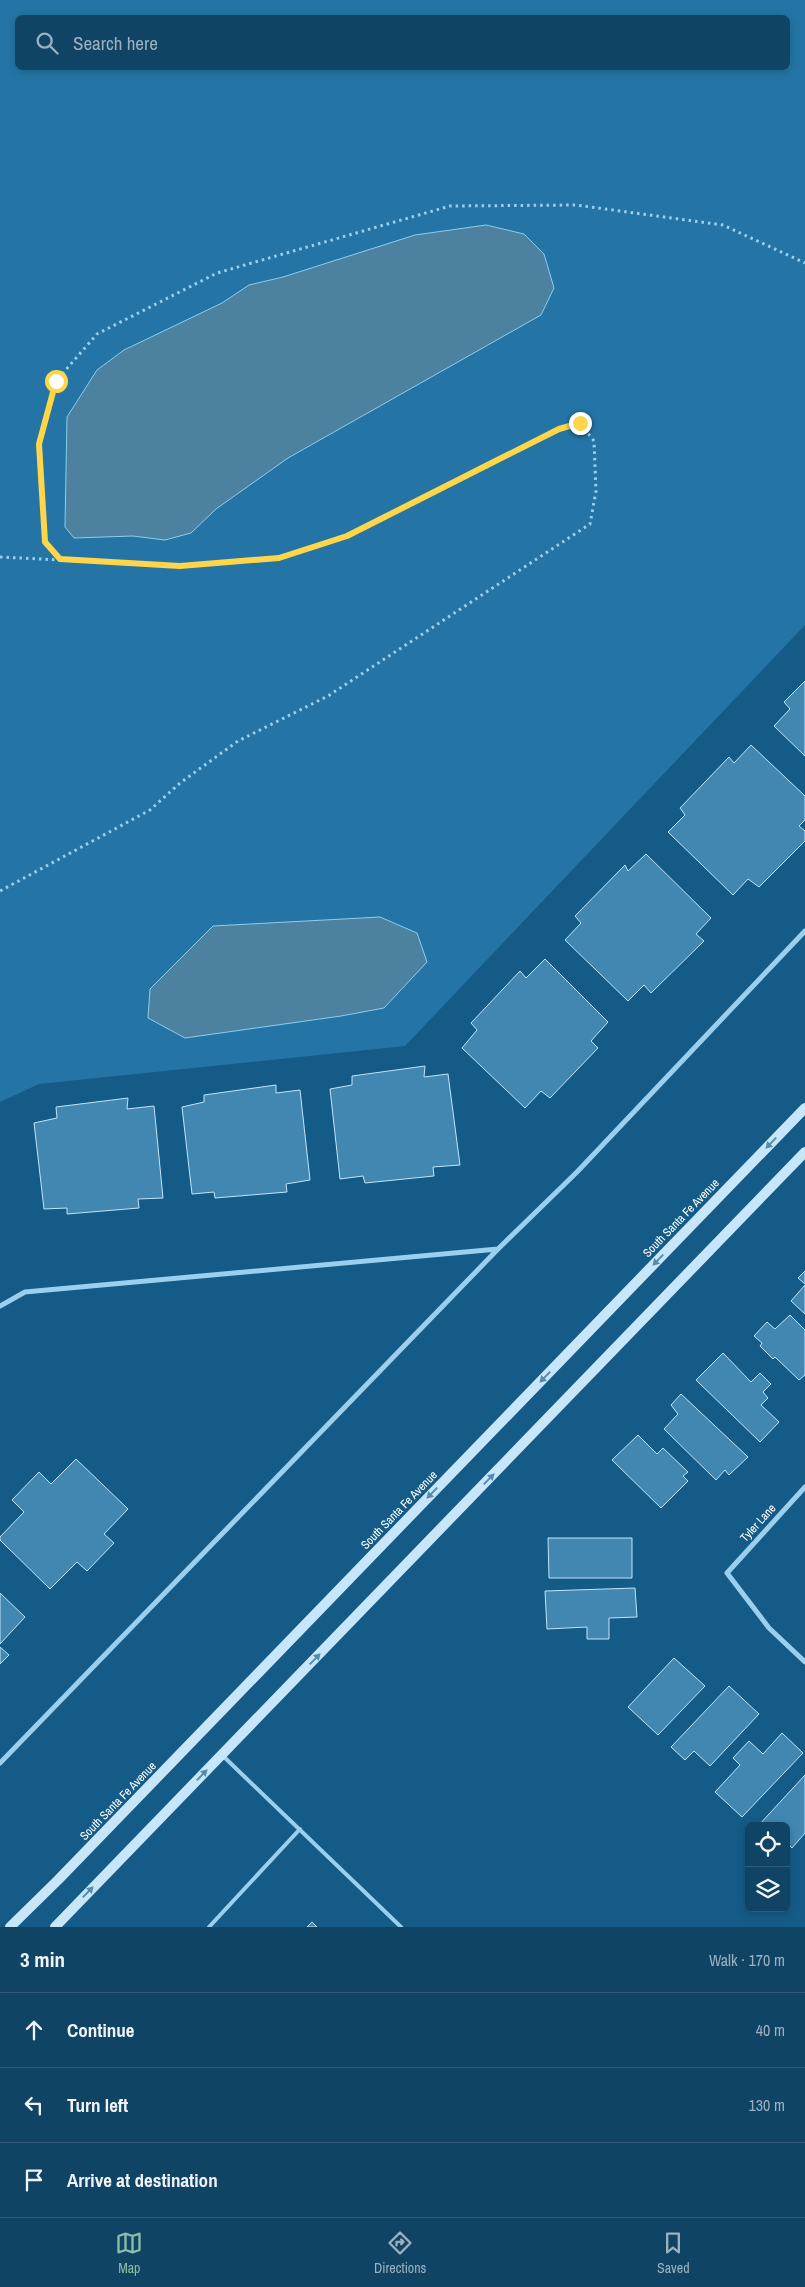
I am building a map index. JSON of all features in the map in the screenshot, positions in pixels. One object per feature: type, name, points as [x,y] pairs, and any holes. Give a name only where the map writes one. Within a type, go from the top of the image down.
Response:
[{"type":"main road","name":"South Santa Fe Avenue","points":[[10,1927],[65,1874],[805,1108]]},
{"type":"main road","points":[[54,1927],[805,1152]]},
{"type":"street","points":[[0,1763],[498,1249],[584,1164],[805,931]]},
{"type":"street","points":[[0,1306],[25,1292],[498,1249]]},
{"type":"street","name":"Tyler Lane","points":[[805,1487],[727,1573],[769,1628],[805,1662]]},
{"type":"lane","points":[[222,1754],[401,1927]]},
{"type":"lane","points":[[209,1927],[300,1829]]},
{"type":"path","points":[[60,559],[45,542],[39,444],[56,381],[97,334],[217,273],[450,206],[576,205],[723,225],[805,263]]},
{"type":"path","points":[[0,557],[180,566],[279,558],[347,536],[559,429],[580,423],[594,441],[596,491],[590,524],[328,696],[238,741],[180,783],[150,810],[0,891]]},
{"type":"shaded area","points":[[0,0],[805,0],[805,625],[405,1046],[39,1084],[0,1102]]},
{"type":"shaded area","points":[[486,225],[524,234],[544,254],[554,288],[541,315],[288,458],[216,509],[191,533],[165,540],[133,536],[74,538],[65,527],[67,417],[97,370],[124,350],[222,303],[249,285],[283,277],[415,235]]},
{"type":"shaded area","points":[[380,917],[417,933],[427,962],[384,1008],[341,1016],[185,1038],[148,1018],[150,989],[213,926]]},
{"type":"building","points":[[805,681],[805,756],[774,726],[790,709],[784,702]]},
{"type":"building","points":[[751,745],[805,796],[805,820],[799,826],[805,831],[805,841],[759,887],[748,879],[733,895],[668,832],[685,815],[680,808],[729,757],[734,763]]},
{"type":"building","points":[[646,854],[711,918],[696,934],[704,941],[651,993],[644,985],[628,1001],[565,940],[581,923],[575,916],[625,865],[628,871]]},
{"type":"building","points":[[545,959],[608,1022],[591,1041],[598,1048],[550,1098],[541,1091],[525,1108],[462,1048],[477,1030],[471,1023],[520,971],[526,978]]},
{"type":"building","points":[[425,1066],[424,1077],[448,1074],[460,1165],[433,1167],[434,1176],[365,1183],[363,1176],[340,1179],[330,1089],[352,1085],[352,1076]]},
{"type":"building","points":[[276,1085],[276,1093],[300,1090],[310,1180],[286,1184],[287,1192],[215,1198],[214,1192],[192,1194],[182,1107],[204,1102],[204,1095]]},
{"type":"building","points":[[128,1098],[127,1109],[154,1106],[163,1198],[138,1199],[139,1208],[67,1214],[67,1208],[44,1209],[34,1123],[57,1118],[56,1107]]},
{"type":"building","points":[[805,1271],[805,1284],[798,1278]]},
{"type":"building","points":[[805,1285],[805,1314],[791,1301]]},
{"type":"building","points":[[790,1315],[805,1330],[805,1375],[799,1380],[775,1357],[773,1359],[760,1346],[762,1343],[754,1336],[767,1322],[775,1329]]},
{"type":"building","points":[[723,1353],[751,1382],[760,1373],[771,1384],[763,1392],[768,1398],[761,1405],[779,1422],[760,1442],[696,1380]]},
{"type":"building","points":[[681,1394],[748,1457],[729,1475],[725,1470],[716,1480],[664,1429],[678,1414],[671,1405]]},
{"type":"building","points":[[638,1435],[657,1454],[663,1448],[688,1472],[683,1476],[688,1481],[661,1508],[612,1460]]},
{"type":"building","points":[[76,1459],[128,1509],[104,1534],[114,1543],[87,1571],[77,1562],[50,1589],[0,1540],[0,1537],[24,1512],[12,1500],[39,1472],[51,1484]]},
{"type":"building","points":[[548,1538],[632,1538],[632,1578],[549,1578]]},
{"type":"building","points":[[635,1588],[637,1617],[609,1618],[609,1639],[587,1639],[587,1627],[547,1629],[545,1591]]},
{"type":"building","points":[[0,1593],[25,1617],[0,1644]]},
{"type":"building","points":[[0,1647],[9,1655],[0,1664]]},
{"type":"building","points":[[674,1658],[705,1686],[658,1735],[628,1707]]},
{"type":"building","points":[[729,1686],[759,1714],[710,1766],[694,1751],[685,1760],[671,1747]]},
{"type":"building","points":[[782,1733],[803,1753],[742,1817],[715,1792],[740,1765],[733,1758],[749,1741],[763,1754]]},
{"type":"building","points":[[805,1775],[805,1833],[792,1848],[790,1846],[790,1822],[762,1822]]},
{"type":"building","points":[[312,1922],[317,1927],[307,1927]]},
{"type":"route","points":[[56,381],[39,444],[45,542],[60,559],[180,566],[279,558],[347,536],[559,429],[580,423]]}]
